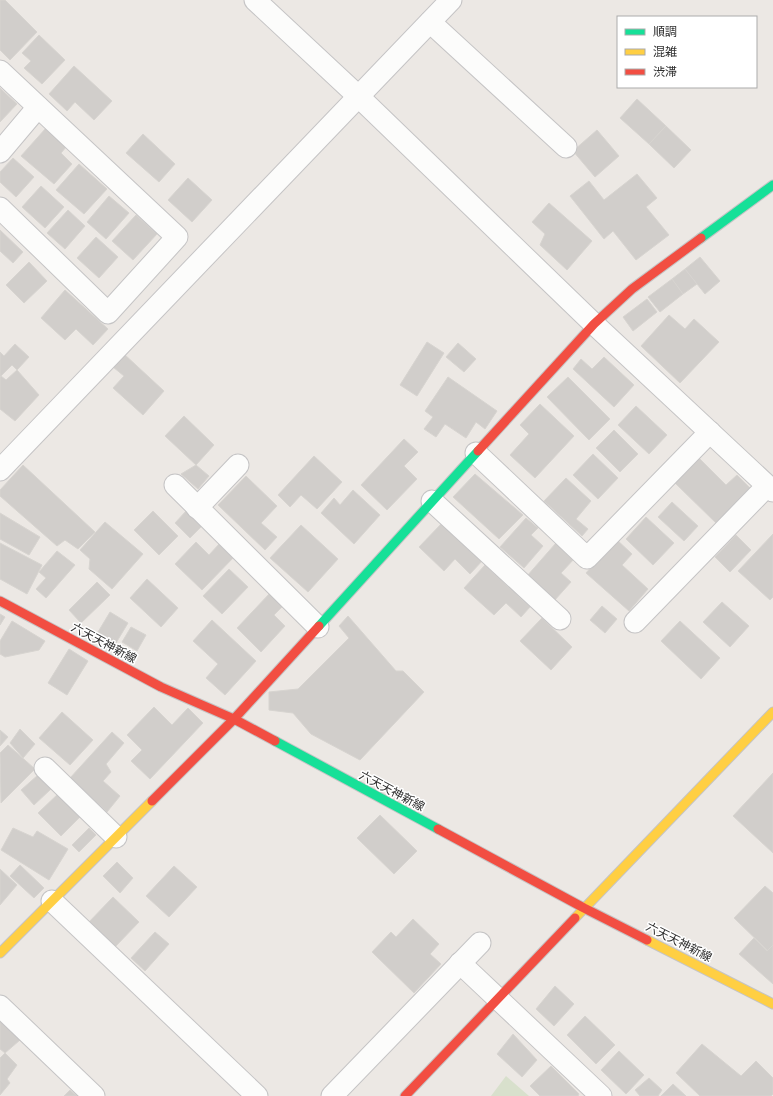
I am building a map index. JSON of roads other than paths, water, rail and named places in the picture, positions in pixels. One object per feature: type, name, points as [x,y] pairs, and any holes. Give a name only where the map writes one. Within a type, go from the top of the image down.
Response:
[{"type":"street","points":[[255,0],[594,324],[770,488],[635,622]]},
{"type":"street","points":[[0,470],[450,0]]},
{"type":"street","points":[[430,22],[566,147]]},
{"type":"street","points":[[0,71],[177,237],[108,313],[0,208]]},
{"type":"street","points":[[0,152],[38,107]]},
{"type":"street","points":[[0,953],[234,719],[594,324],[632,289],[773,185]]},
{"type":"street","points":[[476,453],[587,558],[710,432]]},
{"type":"street","points":[[197,508],[238,465]]},
{"type":"street","points":[[175,485],[318,627]]},
{"type":"street","points":[[432,501],[560,619]]},
{"type":"street","name":"六天天神新線","points":[[0,601],[161,687],[234,719],[584,908],[773,1004]]},
{"type":"street","points":[[405,1096],[773,712]]},
{"type":"street","points":[[44,768],[116,837]]},
{"type":"street","points":[[52,901],[257,1096]]},
{"type":"street","points":[[332,1096],[480,943]]},
{"type":"street","points":[[460,963],[602,1096]]},
{"type":"street","points":[[0,1006],[94,1096]]}]
